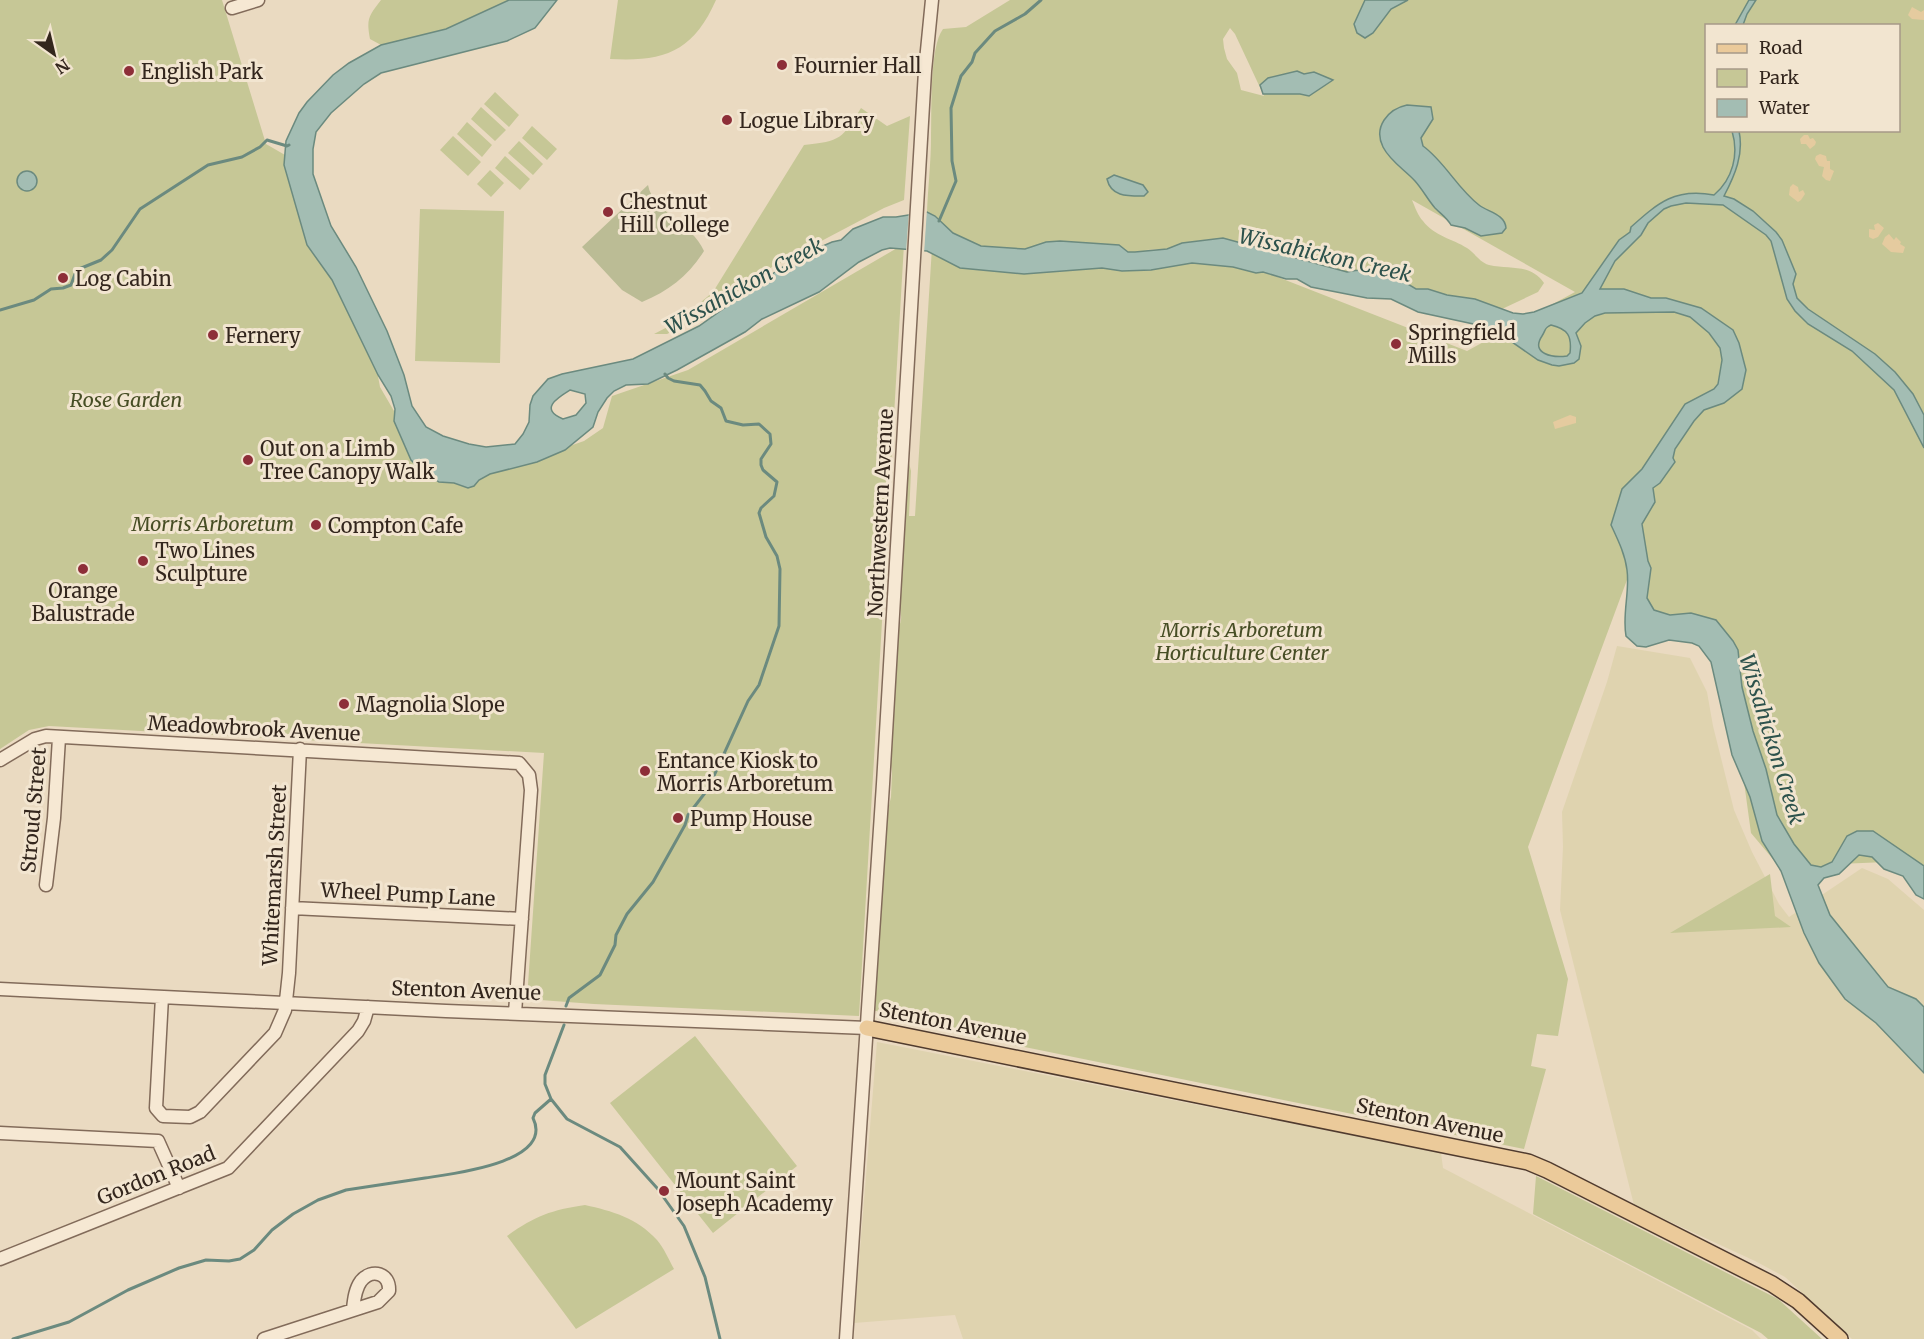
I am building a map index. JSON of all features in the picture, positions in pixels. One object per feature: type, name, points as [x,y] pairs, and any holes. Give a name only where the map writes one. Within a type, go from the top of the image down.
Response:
[{"type":"main road","name":"Stenton Avenue","points":[[867,1028],[1528,1162],[1772,1284],[1798,1301],[1840,1339]]},
{"type":"street","points":[[232,8],[258,0]]},
{"type":"street","name":"Northwestern Avenue","points":[[846,1339],[925,71],[932,0]]},
{"type":"street","name":"Meadowbrook Avenue","points":[[0,760],[40,737],[513,761],[523,765],[530,781],[522,920]]},
{"type":"street","name":"Stroud Street","points":[[46,885],[54,818],[59,738]]},
{"type":"street","name":"Whitemarsh Street","points":[[162,997],[155,1104],[158,1112],[168,1117],[190,1117],[200,1112],[275,1033],[287,1003],[300,749]]},
{"type":"street","name":"Wheel Pump Lane","points":[[292,908],[522,920]]},
{"type":"street","points":[[515,1013],[522,920]]},
{"type":"street","name":"Stenton Avenue","points":[[0,989],[867,1028]]},
{"type":"street","name":"Gordon Road","points":[[0,1259],[222,1171],[233,1164],[358,1031],[364,1022],[368,1007]]},
{"type":"street","points":[[0,1133],[158,1141],[179,1188]]},
{"type":"street","points":[[264,1339],[353,1309]]},
{"type":"shaded area","points":[[1617,646],[1690,658],[1707,692],[1734,810],[1752,852],[1779,904],[1789,917],[1862,868],[1888,879],[1924,910],[1924,1339],[1852,1339],[1785,1277],[1634,1205],[1560,910],[1562,812],[1607,682]]},
{"type":"shaded area","points":[[877,1042],[1441,1153],[1443,1168],[1752,1330],[1761,1339],[963,1339],[955,1315],[854,1323]]},
{"type":"green space","name":"Morris Arboretum","points":[[0,0],[222,0],[266,144],[285,155],[368,322],[380,387],[408,435],[538,457],[584,441],[603,428],[612,396],[688,370],[904,244],[859,1016],[527,999],[544,753],[49,726],[29,730],[0,749]]},
{"type":"green space","points":[[381,0],[509,0],[446,29],[381,45],[370,39],[368,26],[371,14]]},
{"type":"green space","points":[[618,0],[716,0],[697,32],[675,50],[646,58],[610,59]]},
{"type":"green space","name":"Morris Arboretum Horticulture Center","points":[[1010,0],[1924,0],[1924,891],[1886,862],[1839,864],[1804,896],[1751,833],[1725,643],[1700,628],[1675,640],[1643,634],[1644,534],[1528,847],[1568,979],[1558,1036],[1537,1034],[1531,1066],[1546,1069],[1524,1149],[877,1017],[877,1011],[875,1011],[886,819],[891,797],[890,752],[897,629],[901,618],[899,599],[901,548],[909,463],[911,471],[909,516],[915,516],[934,216],[927,212],[933,65],[935,50],[943,29],[966,27]],"holes":[[[1230,28],[1264,96],[1241,90],[1237,73],[1227,59],[1223,39]],[[1412,200],[1575,292],[1467,351],[1221,255],[1145,250],[1167,249],[1182,243],[1213,239],[1254,245],[1347,272],[1389,271],[1405,278],[1406,283],[1416,289],[1428,289],[1447,295],[1475,299],[1502,309],[1538,292],[1544,283],[1532,272],[1482,262],[1467,248],[1427,226]]]},
{"type":"green space","points":[[495,92],[519,115],[509,127],[484,104]]},
{"type":"green space","points":[[481,107],[506,130],[495,141],[471,119]]},
{"type":"green space","points":[[861,108],[887,126],[910,116],[904,200],[884,208],[772,267],[694,321],[667,334],[654,334],[677,322],[713,292],[804,145],[826,142],[839,137]]},
{"type":"green space","points":[[467,122],[492,145],[482,157],[457,134]]},
{"type":"green space","points":[[532,126],[557,149],[547,160],[522,138]]},
{"type":"green space","points":[[453,136],[481,162],[468,176],[440,150]]},
{"type":"green space","points":[[519,141],[543,164],[533,175],[508,153]]},
{"type":"green space","points":[[505,156],[530,179],[520,190],[495,168]]},
{"type":"green space","points":[[490,170],[504,183],[491,197],[477,184]]},
{"type":"green space","points":[[648,185],[657,203],[691,233],[704,251],[692,268],[678,281],[642,302],[622,290],[582,247]]},
{"type":"green space","points":[[420,209],[504,211],[500,363],[415,361]]},
{"type":"green space","points":[[1770,874],[1775,916],[1791,927],[1670,933]]},
{"type":"green space","points":[[695,1036],[797,1166],[713,1233],[610,1103]]},
{"type":"green space","points":[[1536,1176],[1778,1299],[1822,1339],[1768,1339],[1761,1333],[1533,1214]]},
{"type":"green space","points":[[585,1205],[614,1213],[641,1226],[660,1243],[674,1269],[576,1329],[507,1236],[526,1223],[544,1215]]},
{"type":"sand","points":[[1912,7],[1921,12],[1924,10],[1924,20],[1912,19],[1908,15]]},
{"type":"sand","points":[[1808,135],[1816,142],[1810,149],[1806,144],[1801,144],[1800,139]]},
{"type":"sand","points":[[1820,154],[1826,156],[1827,161],[1830,161],[1830,169],[1834,171],[1830,181],[1822,176],[1824,167],[1819,166],[1815,159]]},
{"type":"sand","points":[[1793,184],[1798,187],[1799,192],[1803,190],[1805,194],[1798,202],[1789,195]]},
{"type":"sand","points":[[1878,223],[1884,228],[1878,237],[1873,239],[1869,237],[1869,229],[1875,230],[1874,225]]},
{"type":"sand","points":[[1889,234],[1894,240],[1896,237],[1905,247],[1903,253],[1891,252],[1882,244]]},
{"type":"sand","points":[[1570,415],[1576,417],[1576,423],[1555,429],[1553,422]]},
{"type":"water","points":[[509,0],[557,0],[535,28],[507,41],[381,73],[364,84],[331,113],[316,132],[313,149],[313,174],[331,226],[356,267],[387,331],[404,375],[412,406],[426,427],[443,436],[486,447],[515,444],[529,422],[533,396],[548,379],[633,359],[699,326],[800,256],[841,240],[853,229],[883,217],[927,212],[935,216],[953,233],[981,246],[1025,249],[1046,242],[1060,241],[1119,245],[1128,252],[1135,252],[1167,249],[1182,243],[1223,238],[1347,272],[1382,269],[1395,265],[1403,273],[1406,283],[1416,289],[1428,289],[1447,295],[1475,299],[1513,313],[1523,314],[1534,312],[1582,293],[1619,240],[1659,204],[1678,195],[1700,193],[1714,195],[1721,189],[1730,174],[1735,148],[1732,132],[1739,132],[1738,164],[1724,196],[1734,199],[1753,211],[1782,240],[1796,274],[1793,284],[1797,298],[1808,309],[1875,354],[1895,372],[1913,394],[1924,415],[1924,448],[1894,390],[1852,351],[1808,324],[1795,311],[1787,299],[1771,241],[1766,235],[1723,205],[1686,203],[1664,209],[1648,223],[1641,235],[1615,261],[1600,289],[1624,289],[1651,298],[1666,298],[1701,308],[1733,330],[1746,370],[1742,389],[1724,403],[1704,410],[1694,421],[1675,449],[1673,458],[1675,462],[1660,483],[1653,488],[1655,502],[1642,524],[1651,568],[1647,598],[1654,610],[1670,615],[1691,613],[1716,620],[1733,641],[1738,650],[1742,687],[1753,731],[1766,769],[1777,815],[1794,844],[1811,865],[1821,867],[1832,862],[1847,836],[1857,831],[1873,831],[1924,866],[1924,899],[1916,895],[1903,876],[1884,869],[1872,857],[1859,855],[1839,874],[1824,878],[1818,885],[1830,915],[1888,987],[1916,999],[1924,1007],[1924,1073],[1876,1023],[1845,999],[1819,963],[1804,933],[1781,871],[1762,841],[1750,797],[1732,755],[1711,662],[1699,646],[1692,643],[1669,640],[1646,647],[1637,646],[1626,636],[1627,570],[1623,553],[1611,525],[1622,489],[1642,469],[1685,404],[1714,389],[1718,384],[1722,360],[1720,348],[1709,333],[1690,317],[1674,312],[1605,313],[1595,316],[1576,333],[1581,346],[1579,359],[1574,363],[1559,366],[1538,360],[1496,331],[1478,325],[1418,312],[1391,299],[1367,298],[1311,287],[1297,279],[1286,279],[1263,272],[1256,273],[1233,267],[1192,263],[1151,270],[1122,271],[1102,268],[1024,274],[960,268],[927,251],[890,248],[859,262],[819,292],[762,319],[745,332],[677,370],[648,384],[626,385],[614,391],[598,412],[593,427],[565,450],[537,462],[490,474],[468,488],[454,483],[439,482],[411,460],[394,421],[395,409],[391,396],[378,375],[332,280],[307,245],[284,165],[286,141],[299,113],[307,102],[333,75],[381,45],[446,29]],"holes":[[[1551,325],[1568,334],[1570,353],[1567,356],[1556,356],[1541,351],[1539,342],[1545,329]],[[570,390],[585,394],[586,403],[576,415],[563,419],[552,411],[551,408],[556,400]]]},
{"type":"water","points":[[1365,0],[1408,0],[1391,9],[1373,33],[1365,38],[1357,33],[1354,24]]},
{"type":"water","points":[[1749,0],[1756,0],[1743,24],[1736,24]]},
{"type":"water","points":[[1297,71],[1304,74],[1314,72],[1333,80],[1309,96],[1263,94],[1260,85],[1268,78]]},
{"type":"water","points":[[1407,105],[1431,107],[1433,119],[1421,138],[1423,146],[1431,152],[1471,198],[1503,219],[1506,228],[1502,233],[1481,236],[1465,228],[1451,225],[1432,205],[1415,181],[1386,152],[1380,140],[1381,126],[1394,110]]},
{"type":"water","points":[[23,171],[31,171],[37,177],[37,185],[31,191],[23,191],[17,185],[17,177]]},
{"type":"water","points":[[1114,175],[1143,185],[1148,192],[1144,196],[1116,192],[1107,179]]},
{"type":"pier","points":[[927,209],[924,254],[906,252],[909,211]]},
{"type":"waterway","points":[[939,221],[956,181],[952,161],[951,108],[961,76],[972,62],[975,53],[995,31],[1025,14],[1041,0]]},
{"type":"waterway","points":[[0,310],[34,300],[51,289],[71,285],[79,269],[101,260],[112,250],[140,209],[208,165],[242,157],[260,147],[267,140],[289,145]]},
{"type":"waterway","points":[[566,1006],[569,998],[600,975],[627,914],[653,882],[685,825],[688,815],[708,789],[748,701],[759,685],[779,626],[780,569],[777,556],[766,537],[759,513],[761,508],[774,496],[777,482],[763,470],[761,465],[761,459],[771,444],[770,434],[759,424],[743,425],[726,421],[721,408],[711,401],[700,385],[674,381],[665,374]]},
{"type":"waterway","points":[[564,1025],[545,1075],[545,1084],[551,1099],[567,1119],[620,1147],[657,1188],[684,1226],[705,1277],[720,1339]]},
{"type":"waterway","points":[[13,1339],[69,1322],[128,1290],[179,1268],[206,1260],[240,1259],[254,1250],[272,1230],[293,1214],[318,1200],[346,1190],[476,1169],[515,1156],[529,1146],[536,1133],[533,1118],[535,1113],[551,1099]]},
{"type":"place","name":"Fournier Hall","points":[[782,65]]},
{"type":"place","name":"English Park","points":[[129,71]]},
{"type":"place","name":"Logue Library","points":[[727,120]]},
{"type":"place","name":"Chestnut Hill College","points":[[608,212]]},
{"type":"place","name":"Log Cabin","points":[[63,278]]},
{"type":"place","name":"Fernery","points":[[213,335]]},
{"type":"place","name":"Springfield Mills","points":[[1396,344]]},
{"type":"place","name":"Out on a Limb Tree Canopy Walk","points":[[248,460]]},
{"type":"place","name":"Compton Cafe","points":[[316,525]]},
{"type":"place","name":"Two Lines Sculpture","points":[[143,561]]},
{"type":"place","name":"Orange Balustrade","points":[[83,569]]},
{"type":"place","name":"Magnolia Slope","points":[[344,704]]},
{"type":"place","name":"Entance Kiosk to Morris Arboretum","points":[[645,771]]},
{"type":"place","name":"Pump House","points":[[678,818]]},
{"type":"place","name":"Mount Saint Joseph Academy","points":[[664,1191]]},
{"type":"water label","name":"Wissahickon Creek","points":[[1325,255]]},
{"type":"water label","name":"Wissahickon Creek","points":[[744,286]]},
{"type":"water label","name":"Wissahickon Creek","points":[[1772,739]]},
{"type":"park label","name":"Rose Garden","points":[[126,399]]}]
